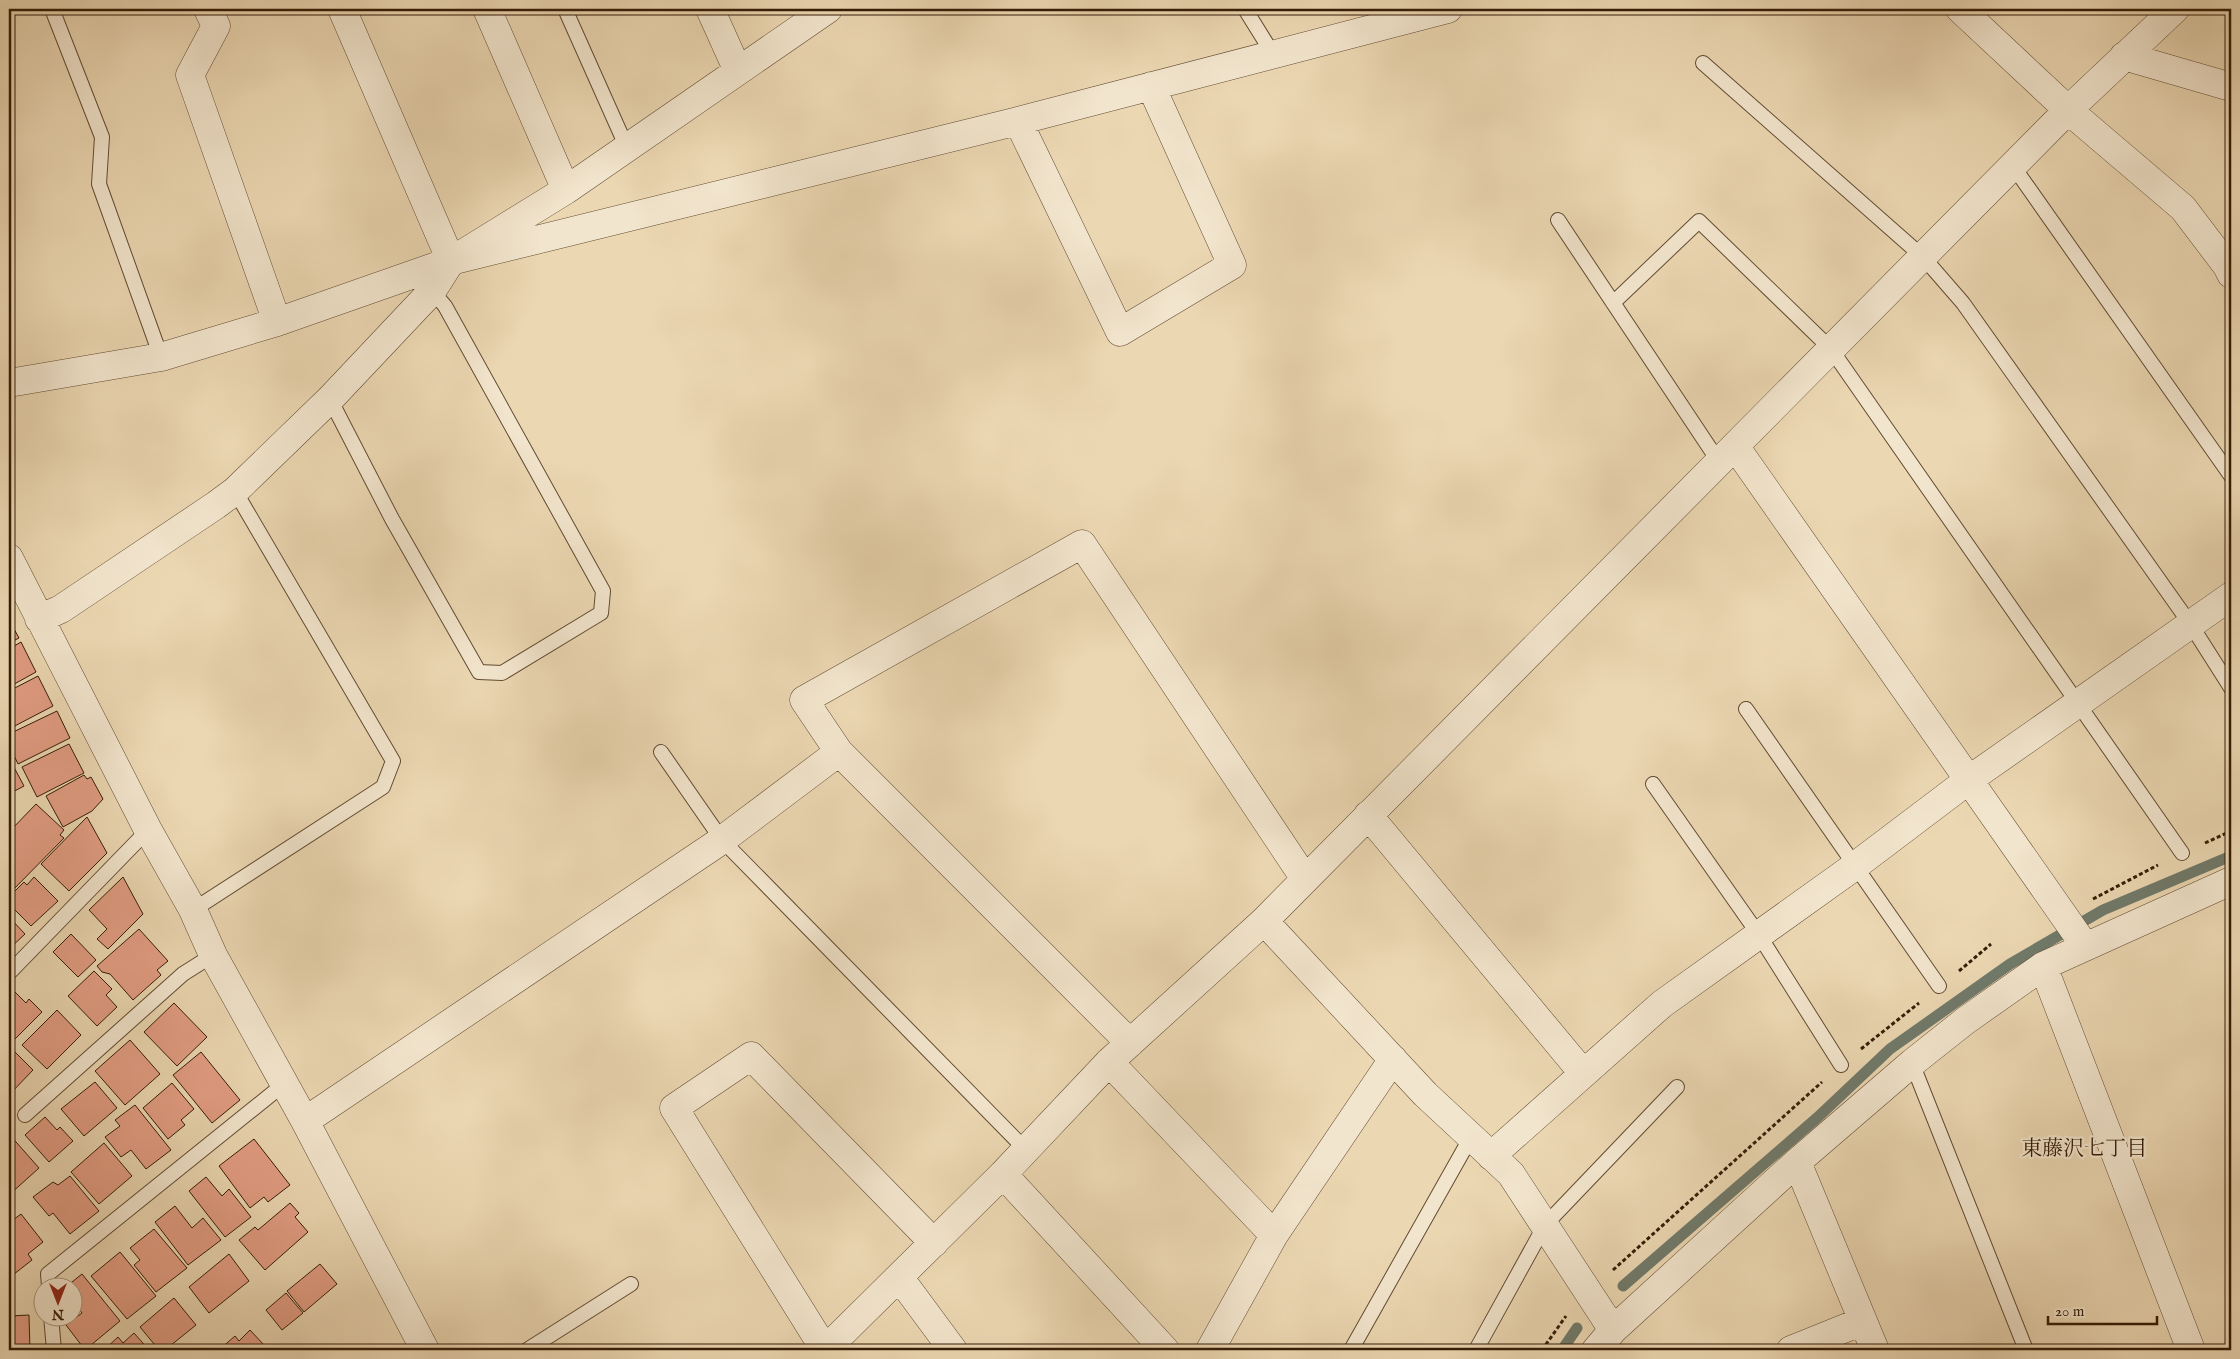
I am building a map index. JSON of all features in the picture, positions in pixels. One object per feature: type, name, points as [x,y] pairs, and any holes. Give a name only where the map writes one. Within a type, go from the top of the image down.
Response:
[{"type":"street","points":[[208,9],[216,26],[190,75],[277,322]]},
{"type":"street","points":[[342,9],[451,262]]},
{"type":"street","points":[[487,9],[566,190]]},
{"type":"street","points":[[710,9],[738,71]]},
{"type":"street","points":[[39,619],[61,609],[234,491],[330,399],[432,291],[451,262],[566,190],[828,9]]},
{"type":"street","points":[[9,383],[161,357],[277,322],[451,262],[1018,121],[1448,9]]},
{"type":"street","points":[[1960,9],[2068,110],[2183,208],[2230,268]]},
{"type":"street","points":[[934,1243],[751,1056],[674,1108],[825,1350],[934,1243],[1003,1174],[1109,1062],[1264,921],[2012,166],[2124,56],[2175,9]]},
{"type":"street","points":[[2124,56],[2231,87]]},
{"type":"street","points":[[1018,121],[1120,332],[1232,264],[1151,86]]},
{"type":"street","points":[[1727,454],[1970,780],[2085,946]]},
{"type":"street","points":[[1130,1043],[839,752],[804,700],[1082,544],[1305,879]]},
{"type":"street","points":[[9,558],[15,586],[39,619],[148,830],[193,910],[213,955],[305,1121],[425,1350]]},
{"type":"street","points":[[1491,1156],[1662,1004],[1855,866],[1970,780],[2231,596]]},
{"type":"street","points":[[305,1121],[722,840],[839,752]]},
{"type":"street","points":[[1368,815],[1583,1073]]},
{"type":"street","points":[[1264,921],[1425,1094],[1511,1174],[1589,1293],[1603,1344],[1797,1162],[1912,1063],[1965,1022],[2043,966],[2231,881]]},
{"type":"street","points":[[2043,966],[2191,1350]]},
{"type":"street","points":[[1210,1350],[1274,1235],[1392,1059]]},
{"type":"street","points":[[1109,1062],[1274,1235]]},
{"type":"street","points":[[1797,1162],[1875,1350]]},
{"type":"street","points":[[1003,1174],[1165,1350]]},
{"type":"street","points":[[899,1277],[953,1350]]},
{"type":"street","points":[[1791,1350],[1863,1321]]},
{"type":"lane","points":[[52,9],[102,136],[99,184],[161,357]]},
{"type":"lane","points":[[565,9],[627,148]]},
{"type":"lane","points":[[1245,9],[1274,54]]},
{"type":"lane","points":[[1703,63],[1923,257],[1963,303],[2191,625],[2231,688]]},
{"type":"lane","points":[[2012,166],[2231,476]]},
{"type":"lane","points":[[1558,220],[1613,303],[1727,454]]},
{"type":"lane","points":[[1613,303],[1699,222],[1831,350],[2182,853]]},
{"type":"lane","points":[[330,399],[392,519],[478,672],[502,673],[601,613],[602,591],[446,306],[432,291]]},
{"type":"lane","points":[[193,910],[383,787],[393,761],[234,491]]},
{"type":"lane","points":[[1746,709],[1939,986]]},
{"type":"lane","points":[[661,752],[722,840],[1026,1150]]},
{"type":"lane","points":[[1653,784],[1759,935],[1841,1064]]},
{"type":"lane","points":[[9,974],[148,830]]},
{"type":"lane","points":[[24,1115],[183,974],[213,955]]},
{"type":"lane","points":[[1912,1063],[2026,1350]]},
{"type":"lane","points":[[48,1276],[48,1274],[284,1084]]},
{"type":"lane","points":[[1476,1350],[1545,1225],[1677,1087]]},
{"type":"lane","points":[[1351,1350],[1471,1137]]},
{"type":"lane","points":[[527,1350],[631,1284]]},
{"type":"lane","points":[[52,1326],[54,1350]]},
{"type":"path","points":[[2063,914],[2182,853],[2231,831]]},
{"type":"path","points":[[1542,1350],[1562,1321],[1589,1293],[1841,1064],[1991,944]]},
{"type":"building","points":[[9,620],[19,638],[9,643]]},
{"type":"building","points":[[21,642],[36,672],[9,687],[9,649]]},
{"type":"building","points":[[38,676],[53,706],[9,729],[9,691]]},
{"type":"building","points":[[57,711],[70,738],[18,764],[9,745],[9,734]]},
{"type":"building","points":[[69,744],[84,773],[37,797],[22,767]]},
{"type":"building","points":[[9,758],[24,786],[9,794]]},
{"type":"building","points":[[84,775],[87,779],[91,777],[103,799],[92,811],[63,827],[46,796]]},
{"type":"building","points":[[36,804],[64,830],[60,835],[64,838],[9,894],[9,832]]},
{"type":"building","points":[[87,817],[107,853],[69,891],[41,864]]},
{"type":"building","points":[[34,877],[58,901],[31,926],[9,904],[9,897],[24,882],[27,885]]},
{"type":"building","points":[[123,877],[143,914],[108,949],[97,939],[107,929],[89,910]]},
{"type":"building","points":[[9,917],[25,934],[9,949]]},
{"type":"building","points":[[139,929],[168,961],[157,970],[161,975],[133,1000],[110,974],[102,972],[97,966]]},
{"type":"building","points":[[71,934],[96,960],[78,977],[53,952]]},
{"type":"building","points":[[94,971],[112,989],[106,995],[117,1007],[97,1026],[68,996]]},
{"type":"building","points":[[13,990],[26,1003],[29,999],[42,1012],[15,1039],[9,1033],[9,994]]},
{"type":"building","points":[[174,1003],[207,1037],[177,1066],[144,1032]]},
{"type":"building","points":[[57,1010],[81,1035],[47,1069],[22,1045]]},
{"type":"building","points":[[130,1040],[160,1074],[125,1105],[95,1071]]},
{"type":"building","points":[[15,1052],[33,1070],[9,1095],[9,1058]]},
{"type":"building","points":[[201,1052],[240,1100],[212,1123],[173,1075]]},
{"type":"building","points":[[95,1082],[117,1108],[84,1136],[61,1109]]},
{"type":"building","points":[[172,1083],[194,1109],[181,1120],[185,1125],[168,1139],[143,1108]]},
{"type":"building","points":[[135,1105],[171,1150],[146,1169],[131,1150],[121,1157],[105,1137],[120,1126],[115,1120]]},
{"type":"building","points":[[45,1117],[57,1130],[60,1127],[73,1141],[49,1162],[25,1135]]},
{"type":"building","points":[[9,1134],[39,1168],[9,1195]]},
{"type":"building","points":[[254,1139],[290,1185],[268,1202],[264,1197],[250,1208],[219,1166]]},
{"type":"building","points":[[104,1143],[132,1176],[99,1204],[71,1172]]},
{"type":"building","points":[[70,1176],[99,1211],[70,1234],[53,1213],[49,1216],[33,1197],[53,1182],[58,1185]]},
{"type":"building","points":[[206,1177],[222,1196],[229,1189],[251,1217],[225,1237],[189,1191]]},
{"type":"building","points":[[290,1203],[299,1213],[295,1217],[308,1232],[265,1270],[239,1240],[255,1227],[258,1230]]},
{"type":"building","points":[[175,1206],[192,1228],[203,1218],[221,1240],[188,1265],[155,1222]]},
{"type":"building","points":[[21,1214],[43,1242],[28,1254],[32,1260],[9,1278],[9,1223]]},
{"type":"building","points":[[154,1229],[187,1268],[156,1292],[134,1265],[140,1260],[130,1248]]},
{"type":"building","points":[[120,1252],[156,1296],[127,1319],[91,1276]]},
{"type":"building","points":[[229,1254],[249,1281],[209,1313],[189,1287]]},
{"type":"building","points":[[320,1264],[337,1284],[304,1312],[287,1291]]},
{"type":"building","points":[[82,1274],[120,1321],[85,1350],[67,1326],[82,1326],[82,1276],[80,1276]]},
{"type":"building","points":[[286,1293],[303,1313],[282,1330],[266,1310]]},
{"type":"building","points":[[174,1298],[196,1325],[165,1350],[159,1350],[140,1327]]},
{"type":"building","points":[[9,1308],[10,1316],[29,1315],[30,1350],[9,1350]]},
{"type":"building","points":[[250,1330],[264,1345],[259,1350],[219,1350],[235,1336],[239,1341]]},
{"type":"building","points":[[134,1333],[149,1350],[104,1350],[118,1337],[123,1343]]},
{"type":"waterway","points":[[1623,1286],[1818,1117],[1890,1049],[2010,964],[2103,910],[2231,856]]},
{"type":"waterway","points":[[1562,1350],[1577,1328]]},
{"type":"district","name":"東藤沢七丁目","points":[[2084,1149]]}]
